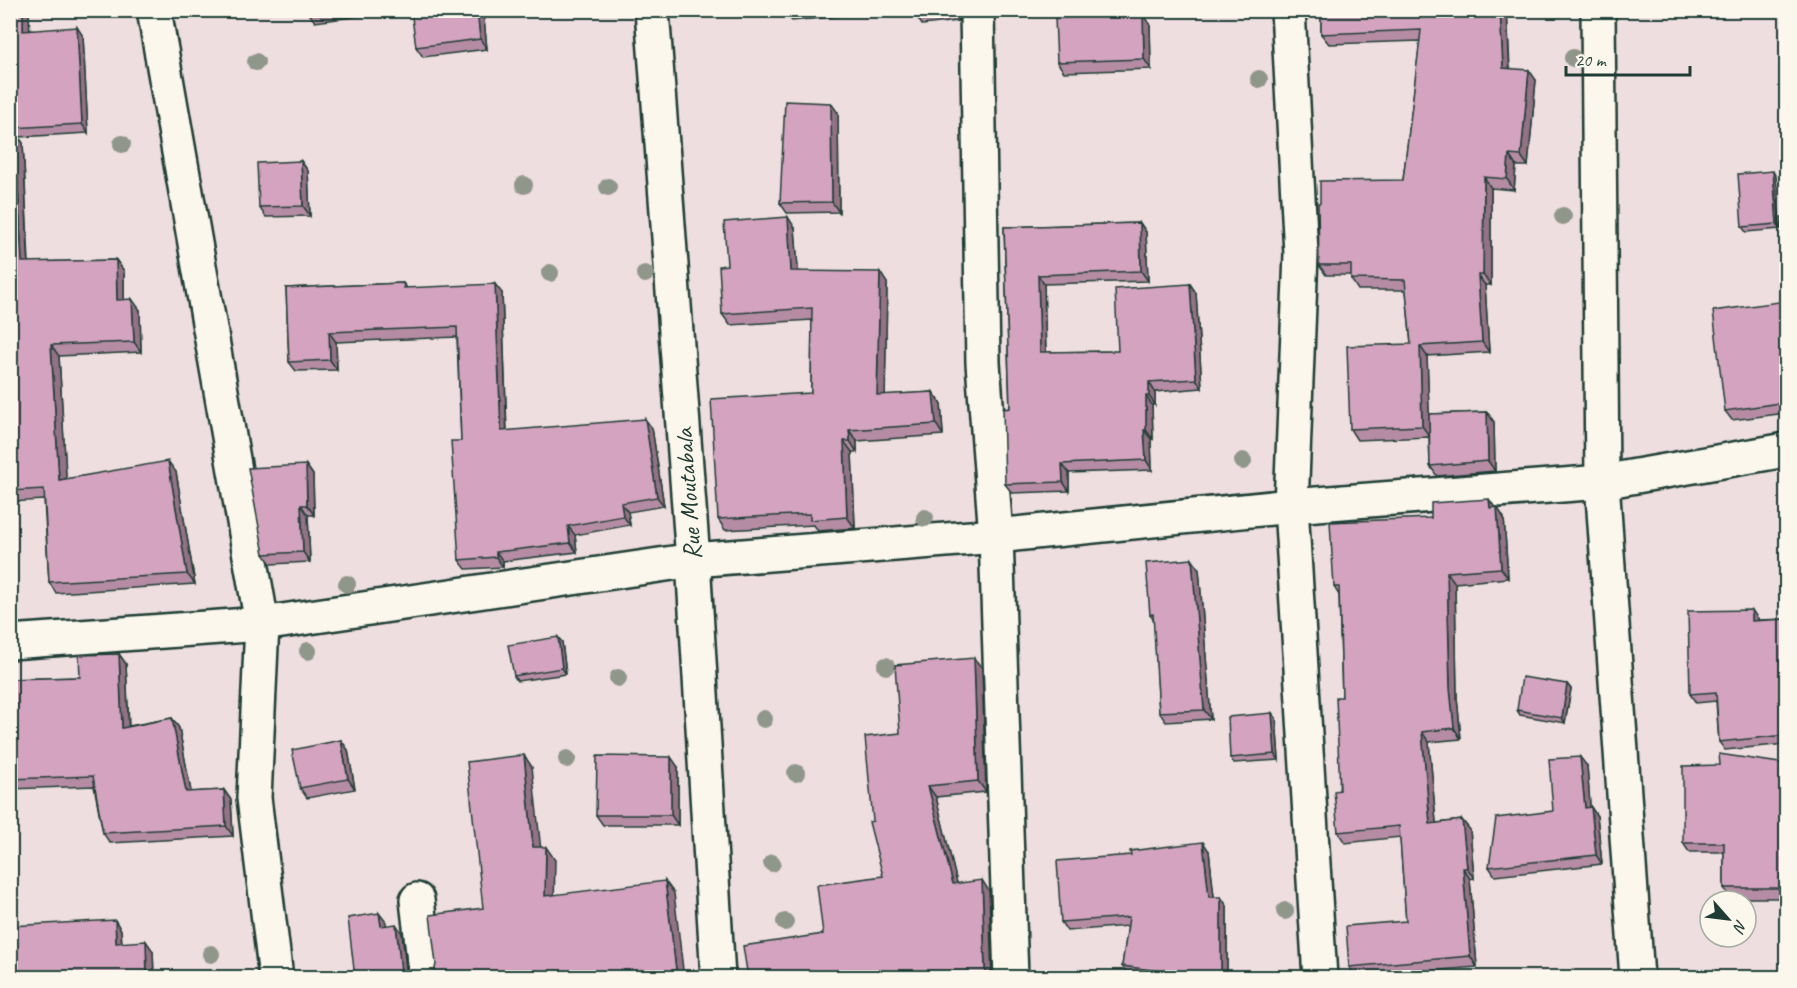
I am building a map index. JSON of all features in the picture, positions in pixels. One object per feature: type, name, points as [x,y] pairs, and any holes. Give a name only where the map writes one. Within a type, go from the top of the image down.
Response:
[{"type":"street","points":[[154,10],[262,624],[254,798],[276,978]]},
{"type":"street","name":"Rue Moutabala","points":[[652,10],[693,560],[718,978]]},
{"type":"street","points":[[977,10],[983,363],[996,536],[1011,978]]},
{"type":"street","points":[[1288,10],[1301,254],[1291,506],[1320,978]]},
{"type":"street","points":[[1598,10],[1602,482],[1637,978]]},
{"type":"street","points":[[10,642],[262,624],[693,560],[996,536],[1291,506],[1602,482],[1786,450]]},
{"type":"street","points":[[417,900],[426,978]]},
{"type":"building","points":[[10,10],[23,10],[23,31],[77,27],[82,124],[12,128]]},
{"type":"building","points":[[411,10],[477,10],[480,39],[416,47]]},
{"type":"building","points":[[786,10],[819,10],[786,14]]},
{"type":"building","points":[[916,10],[953,10],[953,14],[917,17]]},
{"type":"building","points":[[1321,10],[1500,10],[1503,68],[1529,70],[1521,156],[1509,155],[1507,179],[1484,177],[1483,275],[1478,275],[1482,342],[1420,346],[1422,426],[1350,429],[1347,346],[1411,344],[1405,280],[1351,279],[1351,265],[1319,265],[1318,203],[1320,203],[1320,181],[1403,180],[1421,30],[1321,34]]},
{"type":"building","points":[[1143,15],[1144,59],[1057,62],[1055,18]]},
{"type":"building","points":[[785,101],[831,103],[832,202],[780,203]]},
{"type":"building","points":[[10,133],[15,133],[22,262],[116,260],[117,300],[132,299],[134,342],[51,345],[59,480],[168,461],[187,574],[49,582],[44,489],[10,491]]},
{"type":"building","points":[[301,161],[303,206],[259,207],[257,163]]},
{"type":"building","points":[[1773,171],[1777,224],[1742,227],[1738,174]]},
{"type":"building","points":[[788,217],[791,271],[880,272],[877,395],[933,392],[936,424],[849,430],[850,441],[844,441],[847,517],[810,520],[810,514],[718,519],[711,399],[811,393],[812,308],[722,314],[719,266],[727,265],[724,222]]},
{"type":"building","points":[[1781,217],[1786,217],[1786,287]]},
{"type":"building","points":[[1140,223],[1141,271],[1038,275],[1040,352],[1118,351],[1115,289],[1190,284],[1196,379],[1149,382],[1149,396],[1146,396],[1146,430],[1144,430],[1146,460],[1062,464],[1063,482],[1005,484],[1003,409],[1010,408],[1004,227]]},
{"type":"building","points":[[403,283],[404,288],[495,284],[501,431],[645,419],[657,497],[621,503],[623,516],[568,526],[570,543],[496,552],[496,557],[459,560],[451,441],[461,441],[457,327],[329,332],[330,360],[289,362],[286,288]]},
{"type":"building","points":[[1786,301],[1786,402],[1725,411],[1713,311]]},
{"type":"building","points":[[1487,412],[1488,461],[1430,466],[1429,414]]},
{"type":"building","points":[[306,465],[307,505],[301,505],[303,552],[264,554],[248,468]]},
{"type":"building","points":[[1489,499],[1490,508],[1497,507],[1501,568],[1447,572],[1450,688],[1454,728],[1422,732],[1430,824],[1462,820],[1467,868],[1463,868],[1470,956],[1349,967],[1346,926],[1406,921],[1399,826],[1338,832],[1334,791],[1340,790],[1336,697],[1342,697],[1339,587],[1334,587],[1330,522],[1431,518],[1431,503]]},
{"type":"building","points":[[1192,559],[1204,710],[1159,712],[1153,614],[1150,615],[1146,563]]},
{"type":"building","points":[[1752,610],[1752,621],[1786,619],[1786,735],[1719,742],[1716,692],[1690,694],[1688,611]]},
{"type":"building","points":[[558,637],[562,668],[514,676],[508,645]]},
{"type":"building","points":[[119,654],[122,728],[172,718],[186,792],[224,790],[226,826],[103,833],[93,776],[10,779],[10,679],[80,677],[79,655]]},
{"type":"building","points":[[974,658],[978,781],[928,786],[953,884],[982,880],[985,969],[988,978],[748,978],[743,946],[823,934],[817,885],[883,876],[869,822],[873,821],[865,737],[900,733],[895,665]]},
{"type":"building","points":[[1522,677],[1567,684],[1562,718],[1517,710]]},
{"type":"building","points":[[1272,713],[1275,754],[1230,758],[1228,717]]},
{"type":"building","points":[[341,740],[348,779],[300,788],[292,750]]},
{"type":"building","points":[[1719,754],[1786,764],[1786,888],[1724,888],[1724,843],[1683,843],[1683,766],[1720,765]]},
{"type":"building","points":[[524,755],[533,847],[546,847],[545,896],[665,881],[677,978],[430,978],[434,974],[436,964],[430,915],[483,908],[467,762]]},
{"type":"building","points":[[597,756],[671,757],[671,815],[596,815]]},
{"type":"building","points":[[1580,757],[1585,808],[1591,807],[1596,855],[1489,867],[1496,818],[1553,811],[1549,759]]},
{"type":"building","points":[[1203,842],[1209,897],[1221,897],[1221,972],[1167,972],[1122,966],[1129,917],[1061,922],[1057,861],[1131,855],[1130,851]]},
{"type":"building","points":[[379,913],[381,926],[396,924],[401,972],[404,978],[355,978],[348,918]]},
{"type":"building","points":[[115,920],[116,943],[146,941],[147,978],[61,978],[61,976],[10,978],[10,926]]}]
